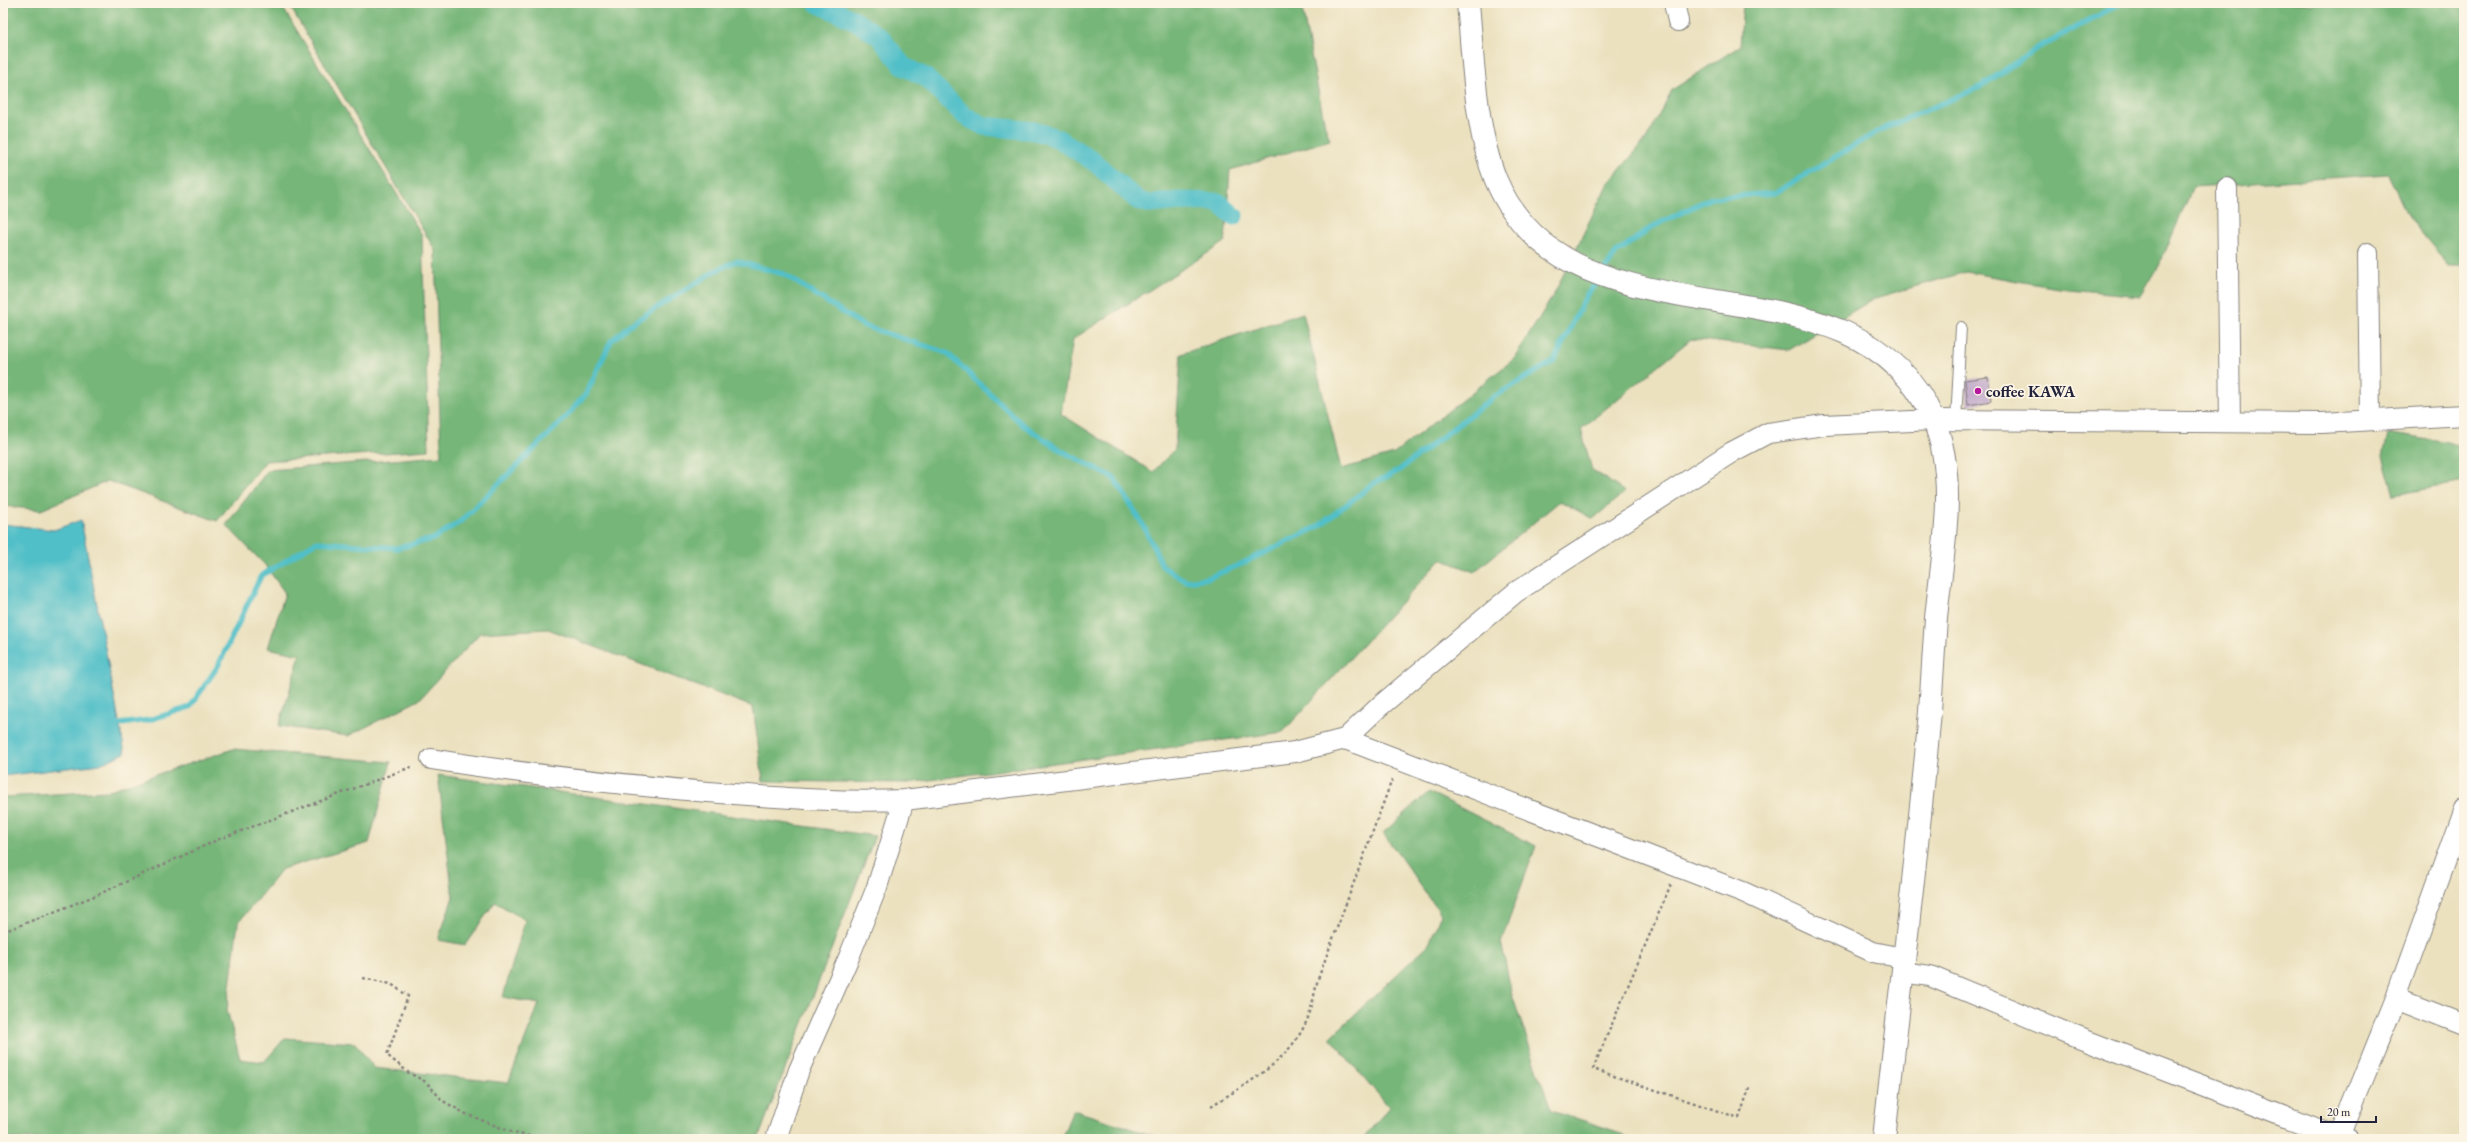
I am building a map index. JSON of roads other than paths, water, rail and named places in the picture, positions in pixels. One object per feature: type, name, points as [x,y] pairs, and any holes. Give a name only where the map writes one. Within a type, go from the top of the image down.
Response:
[{"type":"street","points":[[1468,3],[1474,74],[1483,130],[1496,180],[1507,200],[1535,236],[1564,259],[1593,273],[1620,282],[1767,311],[1830,326],[1851,334],[1875,348],[1899,368],[1923,399],[1934,420],[1941,439],[1946,470],[1945,534],[1930,712],[1884,1139]]},
{"type":"street","points":[[2227,188],[2230,422]]},
{"type":"street","points":[[2368,253],[2370,420]]},
{"type":"street","points":[[431,759],[491,769],[659,788],[851,802],[904,800],[1295,752],[1345,739],[1380,706],[1516,592],[1732,452],[1768,433],[1824,425],[1934,420],[2322,423],[2464,415]]},
{"type":"street","points":[[1345,739],[1743,892],[1902,966],[1930,976],[2067,1033],[2343,1138],[2396,998],[2464,809]]},
{"type":"street","points":[[776,1139],[805,1057],[849,957],[877,887],[904,800]]},
{"type":"street","points":[[2396,998],[2464,1025]]},
{"type":"lane","points":[[1956,421],[1960,327]]},
{"type":"water","points":[[81,520],[125,753],[100,764],[3,776],[3,524],[54,530]]},
{"type":"waterway","points":[[817,3],[854,20],[880,37],[903,66],[925,77],[965,116],[984,126],[1035,131],[1057,138],[1093,161],[1137,200],[1150,204],[1180,201],[1218,202],[1234,216]]},
{"type":"waterway","points":[[1605,270],[1616,253],[1652,227],[1711,198],[1775,193],[1880,130],[1980,87],[2037,48],[2121,3]]},
{"type":"waterway","points":[[113,725],[149,720],[190,707],[218,666],[261,576],[316,542],[397,548],[433,539],[461,521],[564,419],[586,394],[611,341],[629,325],[715,271],[736,261],[784,274],[864,326],[947,353],[1023,425],[1062,451],[1114,478],[1142,523],[1163,567],[1186,581],[1208,578],[1239,565],[1319,526],[1374,483],[1398,471],[1495,396],[1554,361],[1586,296],[1599,278]]},
{"type":"place","name":"coffee KAWA","points":[[1978,391]]}]
